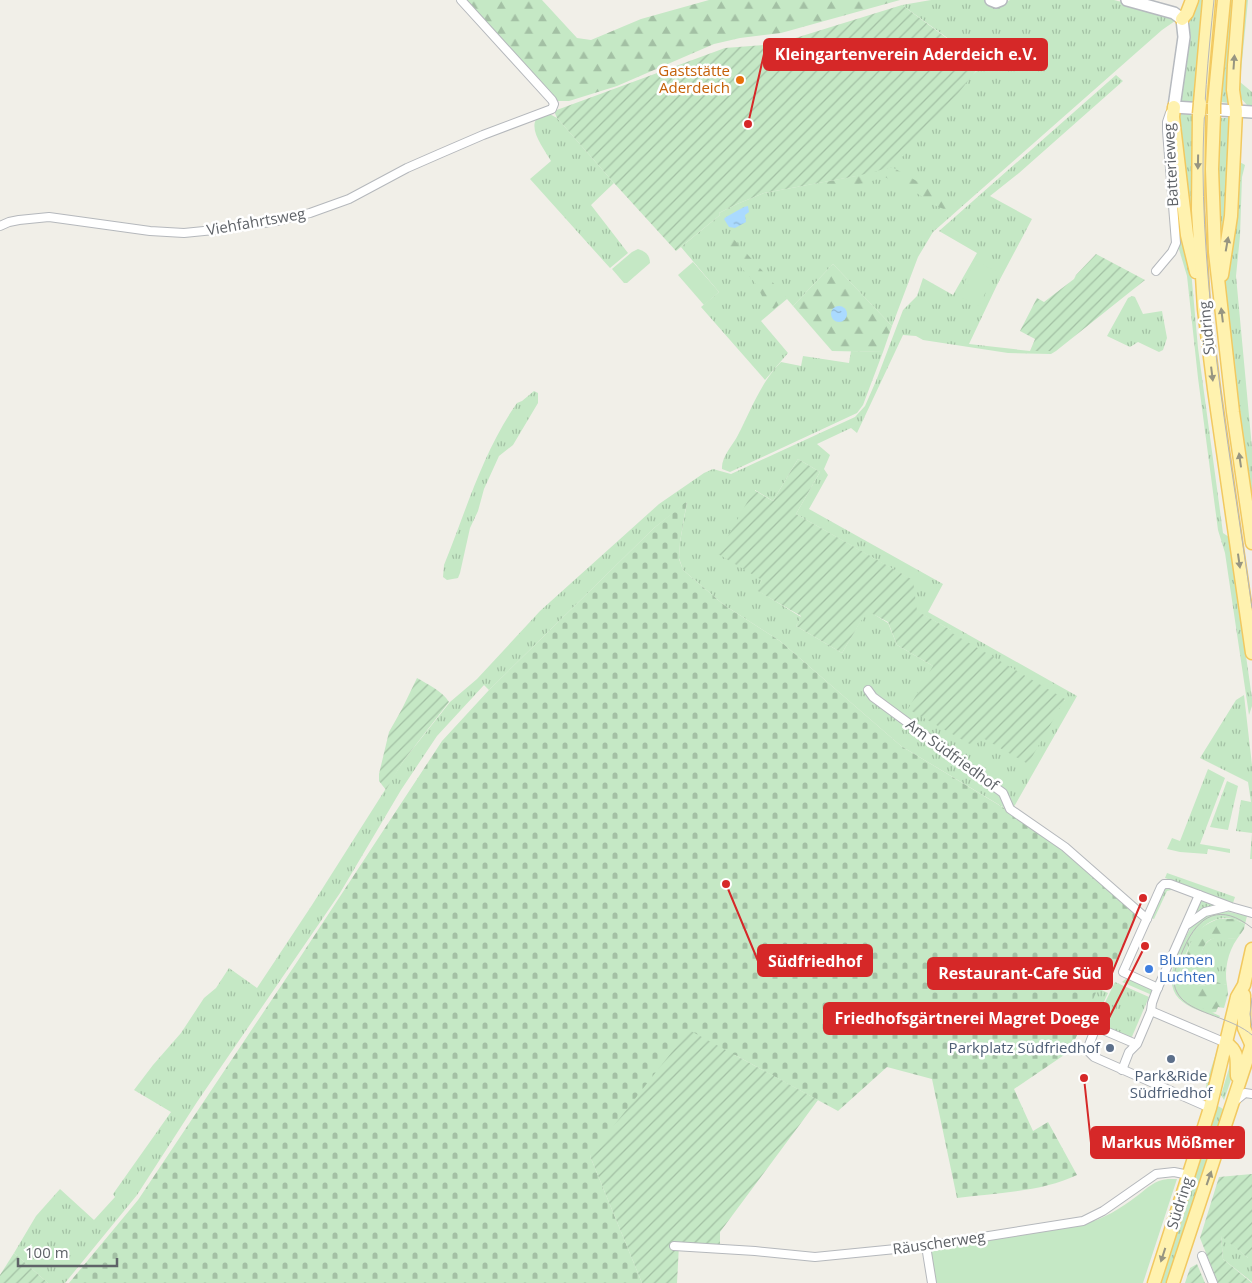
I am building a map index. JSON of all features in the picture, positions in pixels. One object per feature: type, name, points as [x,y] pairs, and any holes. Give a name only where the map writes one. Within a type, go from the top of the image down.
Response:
[{"type":"main road","points":[[1182,19],[1187,13],[1192,0]]},
{"type":"main road","name":"Südring","points":[[1209,0],[1200,109],[1198,210],[1204,309],[1252,653]]},
{"type":"main road","name":"Südring","points":[[1224,0],[1214,109],[1213,209],[1219,292],[1233,412],[1252,543]]},
{"type":"main road","points":[[1219,292],[1231,216],[1236,111],[1233,82],[1240,0]]},
{"type":"main road","points":[[1174,107],[1173,117],[1187,235],[1204,309]]},
{"type":"main road","name":"Südring","points":[[1154,1283],[1210,1108],[1237,997],[1244,985],[1252,952]]},
{"type":"main road","points":[[1244,985],[1243,1023],[1252,1045]]},
{"type":"main road","points":[[1226,1043],[1237,1056],[1236,1074],[1238,1084]]},
{"type":"main road","name":"Südring","points":[[1173,1283],[1252,1045]]},
{"type":"main road","points":[[1238,1084],[1252,1071]]},
{"type":"main road","points":[[1218,1080],[1220,1104],[1228,1106],[1233,1104]]},
{"type":"street","name":"Viehfahrtsweg","points":[[0,226],[8,222],[48,217],[150,231],[184,232],[224,229],[277,221],[310,213],[349,199],[407,168],[483,135],[553,108],[552,100],[461,0]]},
{"type":"street","points":[[991,0],[996,2],[1001,0]]},
{"type":"street","points":[[1127,0],[1174,12],[1182,19]]},
{"type":"street","name":"Batterieweg","points":[[1156,271],[1172,252],[1176,243],[1167,122],[1174,107],[1184,37],[1182,19]]},
{"type":"street","points":[[1174,107],[1252,112]]},
{"type":"street","name":"Am Südfriedhof","points":[[868,690],[873,697],[1003,793],[1007,804],[1014,812],[1065,847],[1147,919]]},
{"type":"street","points":[[1158,988],[1123,972],[1164,884],[1170,884],[1252,913]]},
{"type":"street","points":[[1122,1070],[1151,1011],[1158,988],[1199,895]]},
{"type":"street","points":[[1185,927],[1205,912],[1212,909],[1231,907]]},
{"type":"street","points":[[1151,1011],[1226,1043]]},
{"type":"street","points":[[1136,1044],[1096,1027],[1088,1045],[1088,1053],[1122,1070],[1210,1108]]},
{"type":"street","points":[[1233,1104],[1245,1093],[1252,1094]]},
{"type":"street","name":"Räuscherweg","points":[[674,1246],[755,1250],[815,1257],[926,1246],[1083,1220],[1103,1211],[1156,1174],[1174,1172],[1189,1175]]},
{"type":"street","points":[[926,1246],[932,1283]]},
{"type":"street","points":[[1202,1256],[1213,1283]]},
{"type":"green space","points":[[464,0],[542,0],[577,38],[591,40],[641,19],[709,0],[900,0],[781,33],[740,38],[714,44],[617,86],[569,101],[556,101]]},
{"type":"green space","points":[[931,0],[984,0],[990,6],[996,7],[1010,0],[1114,0],[1170,14],[1175,18],[1175,21],[1162,30],[933,232],[918,257],[892,326],[833,264],[793,306],[787,299],[761,321],[788,353],[765,380],[701,307],[719,292],[681,247],[720,215],[719,213],[764,193],[857,176],[978,70],[964,50],[902,5]]},
{"type":"green space","points":[[1186,0],[1206,0],[1197,104],[1184,104],[1180,100],[1190,18]]},
{"type":"green space","points":[[1228,0],[1248,0],[1240,82],[1252,92],[1252,108],[1238,95],[1229,103],[1221,102],[1221,64]]},
{"type":"green space","points":[[902,5],[983,65],[976,71],[929,130],[892,167],[857,176],[764,193],[719,213],[720,215],[676,251],[557,118],[554,111],[725,48],[776,44]]},
{"type":"green space","points":[[1116,75],[1123,81],[1019,173],[990,196],[1032,219],[997,285],[969,344],[1030,351],[1056,351],[1051,354],[1008,353],[923,340],[916,336],[903,335],[857,433],[851,428],[817,444],[830,455],[824,469],[828,475],[809,509],[943,584],[928,612],[1077,696],[1011,812],[901,746],[780,641],[724,605],[683,570],[679,558],[687,502],[654,528],[489,690],[484,685],[437,736],[401,790],[340,893],[197,1102],[137,1195],[65,1283],[48,1283],[14,1253],[36,1216],[60,1189],[94,1220],[115,1197],[113,1194],[171,1112],[134,1090],[181,1033],[204,998],[216,988],[229,968],[257,988],[404,760],[450,702],[477,679],[540,611],[659,504],[704,473],[713,469],[731,474],[855,417],[865,406],[903,310],[917,296],[923,278],[953,295],[977,253],[939,231]],"holes":[[[798,459],[820,472],[796,514],[912,580],[916,611],[951,630],[951,633],[1065,700],[980,737],[975,746],[933,666],[897,645],[888,623],[867,610],[842,653],[796,626],[801,617],[757,590],[762,580],[755,490],[773,501]]]},
{"type":"green space","points":[[546,112],[557,118],[614,183],[591,205],[628,253],[610,268],[530,179],[551,161],[539,142],[534,128],[535,121]]},
{"type":"green space","points":[[1179,115],[1192,115],[1194,252]]},
{"type":"green space","points":[[1220,118],[1237,118],[1238,161],[1245,165],[1242,177],[1240,236],[1236,276],[1252,448],[1252,520],[1221,292],[1216,169]]},
{"type":"green space","points":[[1169,142],[1190,259],[1198,348],[1223,533],[1229,537],[1252,698],[1249,715],[1225,553],[1218,530],[1187,276],[1178,246]]},
{"type":"green space","points":[[892,167],[943,196],[957,210],[951,212],[936,206],[918,194],[885,177],[865,183],[833,188],[821,186],[807,189],[804,186],[857,176]]},
{"type":"green space","points":[[729,234],[787,298],[774,309],[766,304],[756,284],[723,247],[707,259],[705,257]]},
{"type":"green space","points":[[638,249],[647,254],[650,263],[627,283],[624,283],[612,269]]},
{"type":"green space","points":[[1096,254],[1145,280],[1056,351],[1030,351],[1035,339],[1020,331],[1037,298],[1044,302],[1074,279]]},
{"type":"green space","points":[[975,261],[996,271],[979,306],[958,296]]},
{"type":"green space","points":[[693,262],[719,292],[704,305],[678,275]]},
{"type":"green space","points":[[833,264],[892,326],[883,352],[832,351],[793,306]]},
{"type":"green space","points":[[1135,297],[1143,314],[1162,311],[1167,338],[1163,350],[1159,352],[1138,342],[1130,347],[1107,336],[1128,298]]},
{"type":"green space","points":[[851,351],[883,352],[863,405],[857,413],[730,472],[722,469],[725,456],[757,397],[768,378],[781,362],[801,366],[803,356],[849,363]]},
{"type":"green space","points":[[534,391],[538,393],[538,403],[513,445],[499,456],[484,489],[478,511],[470,528],[458,578],[447,580],[443,577],[444,565],[494,441],[517,403]]},
{"type":"green space","points":[[798,459],[820,472],[796,514],[913,580],[917,611],[1065,699],[1028,764],[981,737],[975,747],[908,709],[933,666],[897,645],[888,622],[867,611],[842,653],[796,626],[801,616],[756,590],[762,580],[718,554],[754,490],[773,501]]},
{"type":"green space","points":[[687,501],[679,559],[683,570],[724,605],[780,641],[901,746],[1034,826],[1061,846],[1137,914],[1111,972],[1112,975],[1106,981],[1102,979],[1070,1051],[1014,1089],[1033,1131],[1048,1122],[1077,1175],[1063,1181],[1034,1188],[957,1198],[932,1079],[887,1067],[838,1111],[735,1055],[590,1156],[642,1283],[69,1283],[138,1200],[442,741],[489,690],[654,528]]},
{"type":"green space","points":[[417,678],[439,691],[449,702],[404,760],[386,790],[379,781],[379,774],[389,732]]},
{"type":"green space","points":[[1244,695],[1252,765],[1252,833],[1236,831],[1241,800],[1251,802],[1248,782],[1200,758],[1236,700]]},
{"type":"green space","points":[[1208,769],[1225,778],[1200,844],[1230,849],[1230,853],[1208,849],[1207,854],[1167,849],[1172,838],[1180,841]]},
{"type":"green space","points":[[1227,781],[1238,786],[1228,830],[1210,827]]},
{"type":"green space","points":[[1252,833],[1252,859],[1250,859]]},
{"type":"green space","points":[[1167,873],[1235,897],[1233,903],[1165,878]]},
{"type":"green space","points":[[1172,887],[1171,890],[1167,891],[1154,919],[1151,918],[1165,888]]},
{"type":"green space","points":[[1203,899],[1220,905],[1195,912]]},
{"type":"green space","points":[[1225,911],[1247,916],[1245,924],[1231,919],[1219,919],[1208,923],[1192,941],[1179,977],[1211,1012],[1220,1016],[1219,1018],[1183,1002],[1176,995],[1172,986],[1172,976],[1173,966],[1189,928],[1205,916]]},
{"type":"green space","points":[[1218,919],[1234,919],[1245,924],[1237,939],[1215,938],[1207,942],[1201,953],[1195,974],[1195,982],[1202,986],[1213,981],[1227,985],[1228,994],[1224,1008],[1218,1007],[1216,1012],[1211,1013],[1185,999],[1181,993],[1179,981],[1183,962],[1197,932],[1202,927]]},
{"type":"green space","points":[[1218,937],[1237,939],[1228,961],[1227,985],[1211,982],[1201,986],[1195,982],[1194,977],[1201,952],[1207,942]]},
{"type":"green space","points":[[1127,978],[1152,988],[1152,995],[1122,982]]},
{"type":"green space","points":[[1115,982],[1149,997],[1131,1039],[1095,1023]]},
{"type":"green space","points":[[1095,987],[1108,993],[1094,1023],[1081,1017]]},
{"type":"green space","points":[[689,1030],[818,1100],[720,1232],[720,1247],[679,1245],[677,1283],[642,1283],[590,1156]]},
{"type":"green space","points":[[1219,1044],[1212,1078],[1204,1101],[1207,1081]]},
{"type":"green space","points":[[1232,1058],[1234,1071],[1224,1100],[1221,1095]]},
{"type":"green space","points":[[1216,1105],[1225,1110],[1168,1283],[1159,1283]]},
{"type":"green space","points":[[1252,1174],[1252,1258],[1248,1258],[1221,1236],[1223,1259],[1252,1283],[1218,1283],[1200,1238],[1219,1177]]},
{"type":"green space","points":[[1168,1179],[1177,1179],[1143,1283],[934,1283],[930,1249],[1091,1222],[1118,1209],[1155,1183]]},
{"type":"green space","points":[[1221,1235],[1248,1258],[1252,1258],[1252,1282],[1223,1259]]},
{"type":"green space","points":[[14,1253],[48,1283],[0,1283],[0,1275]]},
{"type":"green space","points":[[1197,1264],[1205,1283],[1185,1283],[1190,1268]]},
{"type":"water","points":[[748,206],[749,212],[745,215],[746,222],[735,228],[729,227],[724,219]]},
{"type":"water","points":[[836,306],[842,306],[847,311],[845,320],[836,322],[831,317],[831,311]]},
{"type":"tram line","points":[[1214,0],[1208,63],[1203,169],[1208,279],[1220,390],[1252,608]]},
{"type":"tram line","points":[[1252,928],[1241,920],[1221,914],[1204,920],[1190,936],[1176,967],[1174,979],[1177,992],[1187,1003],[1235,1024],[1252,1035]]},
{"type":"tram line","points":[[1252,998],[1250,1014],[1252,1028]]},
{"type":"place","name":"Gaststätte Aderdeich","points":[[740,80]]},
{"type":"place","name":"Kleingartenverein Aderdeich e.V.","points":[[748,124]]},
{"type":"place","name":"Südfriedhof","points":[[726,884]]},
{"type":"place","name":"Restaurant-Cafe Süd","points":[[1143,898]]},
{"type":"place","name":"Friedhofsgärtnerei Magret Doege","points":[[1145,946]]},
{"type":"place","name":"Blumen Luchten","points":[[1149,969]]},
{"type":"place","name":"Parkplatz Südfriedhof","points":[[1110,1048]]},
{"type":"place","name":"Park&Ride Südfriedhof","points":[[1171,1059]]},
{"type":"place","name":"Markus Mößmer","points":[[1084,1078]]}]
